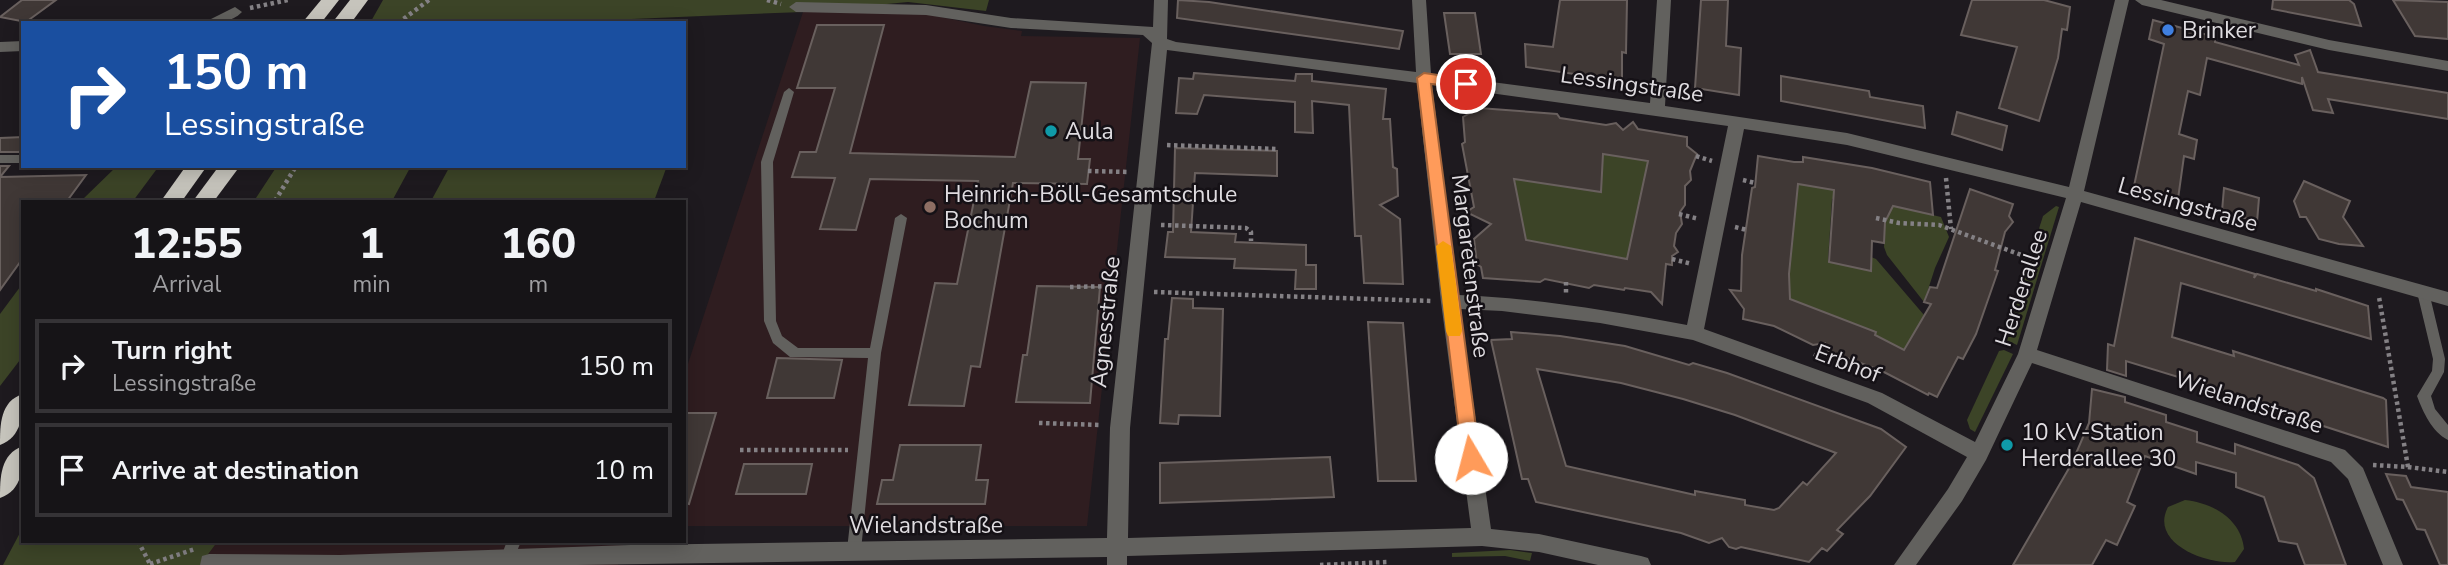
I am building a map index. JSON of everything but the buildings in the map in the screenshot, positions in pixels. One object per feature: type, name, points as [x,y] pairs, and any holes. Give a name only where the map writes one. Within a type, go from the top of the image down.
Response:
[{"type":"highway","points":[[313,21],[330,0]]},
{"type":"highway","points":[[343,21],[359,0]]},
{"type":"highway","points":[[172,200],[196,168]]},
{"type":"highway","points":[[204,200],[228,168]]},
{"type":"highway","points":[[0,435],[21,406]]},
{"type":"highway","points":[[1,487],[21,459]]},
{"type":"street","name":"Agnesstraße","points":[[1117,556],[1125,289],[1140,225],[1160,42],[1161,0]]},
{"type":"street","name":"Margaretenstraße","points":[[1419,0],[1424,78],[1450,302],[1482,537]]},
{"type":"street","points":[[1657,109],[1664,0]]},
{"type":"street","name":"Herderallee","points":[[1904,565],[1955,495],[1979,454],[2027,354],[2075,195],[2122,0]]},
{"type":"street","points":[[2141,0],[2329,45],[2448,66]]},
{"type":"street","name":"Lessingstraße","points":[[796,7],[926,10],[1011,23],[1147,30],[1160,42],[1174,47],[1657,109],[1847,139],[2035,183],[2448,299]]},
{"type":"street","points":[[215,21],[235,12]]},
{"type":"street","points":[[0,47],[21,46]]},
{"type":"street","points":[[1694,333],[1737,122]]},
{"type":"street","name":"Erbhof","points":[[1450,302],[1502,304],[1600,316],[1694,333],[1875,398],[1979,454]]},
{"type":"street","name":"Wielandstraße","points":[[2027,354],[2338,456],[2347,464]]},
{"type":"street","points":[[2347,464],[2356,474],[2393,565]]},
{"type":"street","name":"Wielandstraße","points":[[209,563],[340,564],[511,549],[629,559],[854,550],[1117,556],[1482,537],[1539,542],[1641,565]]},
{"type":"lane","points":[[789,92],[767,162],[770,321],[777,339],[795,353],[875,353]]},
{"type":"lane","points":[[0,159],[21,159]]},
{"type":"lane","points":[[854,550],[875,353],[901,218]]},
{"type":"lane","points":[[2423,292],[2439,359],[2438,372],[2424,396],[2428,412],[2448,434]]},
{"type":"path","points":[[235,12],[288,0]]},
{"type":"path","points":[[401,21],[429,0]]},
{"type":"path","points":[[1148,144],[1276,149]]},
{"type":"path","points":[[276,200],[295,168]]},
{"type":"path","points":[[1088,171],[1145,173]]},
{"type":"path","points":[[1946,174],[1951,229]]},
{"type":"path","points":[[1876,218],[1899,223],[1939,225],[2055,267]]},
{"type":"path","points":[[1140,225],[1246,228],[1251,232],[1251,241]]},
{"type":"path","points":[[2376,280],[2408,467]]},
{"type":"path","points":[[1070,287],[1450,302]]},
{"type":"path","points":[[1039,423],[1102,425]]},
{"type":"path","points":[[740,450],[866,450]]},
{"type":"path","points":[[2347,464],[2448,472]]},
{"type":"path","points":[[139,543],[150,565],[190,549],[208,551],[209,563]]},
{"type":"shaded area","name":"Heinrich-Böll-Gesamtschule Bochum","points":[[803,12],[917,12],[1022,31],[1021,36],[1140,38],[1087,526],[686,526],[686,370]]},
{"type":"shaded area","points":[[216,543],[624,543],[618,565],[200,565]]},
{"type":"green space","points":[[383,0],[989,0],[986,11],[908,2],[803,12],[587,21],[371,21]]},
{"type":"green space","points":[[1599,154],[1657,159],[1630,259],[1544,243],[1543,251],[1517,235],[1525,235],[1511,160],[1543,168],[1542,183],[1600,192]]},
{"type":"green space","points":[[115,168],[158,168],[134,200],[82,200]]},
{"type":"green space","points":[[276,168],[410,168],[393,200],[255,200]]},
{"type":"green space","points":[[449,168],[666,168],[654,200],[432,200]]},
{"type":"green space","points":[[1798,184],[1837,190],[1836,197],[1832,199],[1828,261],[1871,271],[1871,257],[1876,259],[1924,315],[1904,350],[1874,336],[1875,332],[1778,294],[1790,283],[1790,275],[1786,272]]},
{"type":"green space","points":[[1886,204],[1941,217],[1949,237],[1924,302],[1887,255],[1884,247]]},
{"type":"green space","points":[[2056,206],[2059,207],[2017,345],[2004,339],[2043,216]]},
{"type":"green space","points":[[21,286],[21,359],[0,386],[0,314]]},
{"type":"green space","points":[[1999,351],[2013,354],[1975,432],[1970,429],[1967,420]]},
{"type":"green space","points":[[2185,500],[2215,509],[2231,521],[2242,538],[2244,549],[2235,562],[2210,560],[2173,541],[2166,531],[2164,520],[2168,507]]},
{"type":"green space","points":[[21,531],[21,543],[216,543],[200,565],[3,565]]},
{"type":"green space","points":[[1510,550],[1532,553],[1530,561],[1505,556],[1452,557],[1452,553]]},
{"type":"slow traffic","points":[[1443,246],[1454,331]]},
{"type":"place","name":"Brinker","points":[[2168,30]]},
{"type":"place","name":"Aula","points":[[1051,131]]},
{"type":"place","name":"Heinrich-Böll-Gesamtschule Bochum","points":[[930,207]]},
{"type":"place","name":"10 kV-Station Herderallee 30","points":[[2007,445]]},
{"type":"route","points":[[1466,84],[1424,78],[1471,458]]}]
